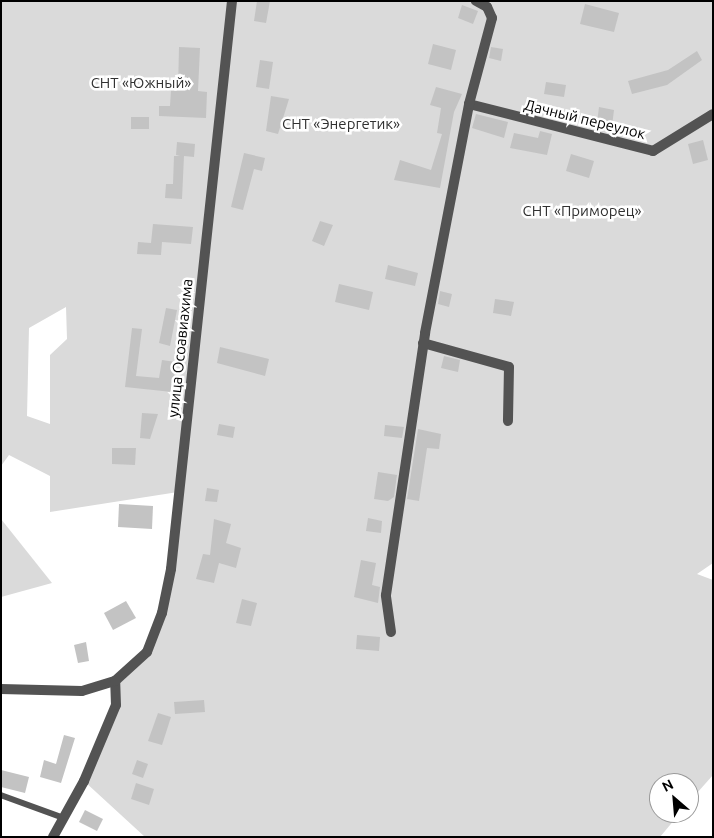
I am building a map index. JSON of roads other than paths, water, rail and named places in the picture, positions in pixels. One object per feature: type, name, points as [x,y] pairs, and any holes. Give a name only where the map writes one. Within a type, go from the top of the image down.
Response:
[{"type":"street","name":"улица Осоавиахима","points":[[115,680],[147,652],[171,569],[232,1]]},
{"type":"street","points":[[391,632],[386,595],[423,344],[469,104],[492,18],[487,7],[476,1]]},
{"type":"street","name":"Дачный переулок","points":[[469,104],[653,152],[713,114]]},
{"type":"street","points":[[423,344],[509,367],[508,422]]},
{"type":"street","points":[[1,689],[82,691],[115,680],[116,705],[84,781],[53,837]]},
{"type":"lane","points":[[1,795],[64,818]]},
{"type":"park label","name":"СНТ «Южный»","points":[[141,83]]},
{"type":"park label","name":"СНТ «Энергетик»","points":[[341,124]]},
{"type":"park label","name":"СНТ «Приморец»","points":[[582,211]]}]
